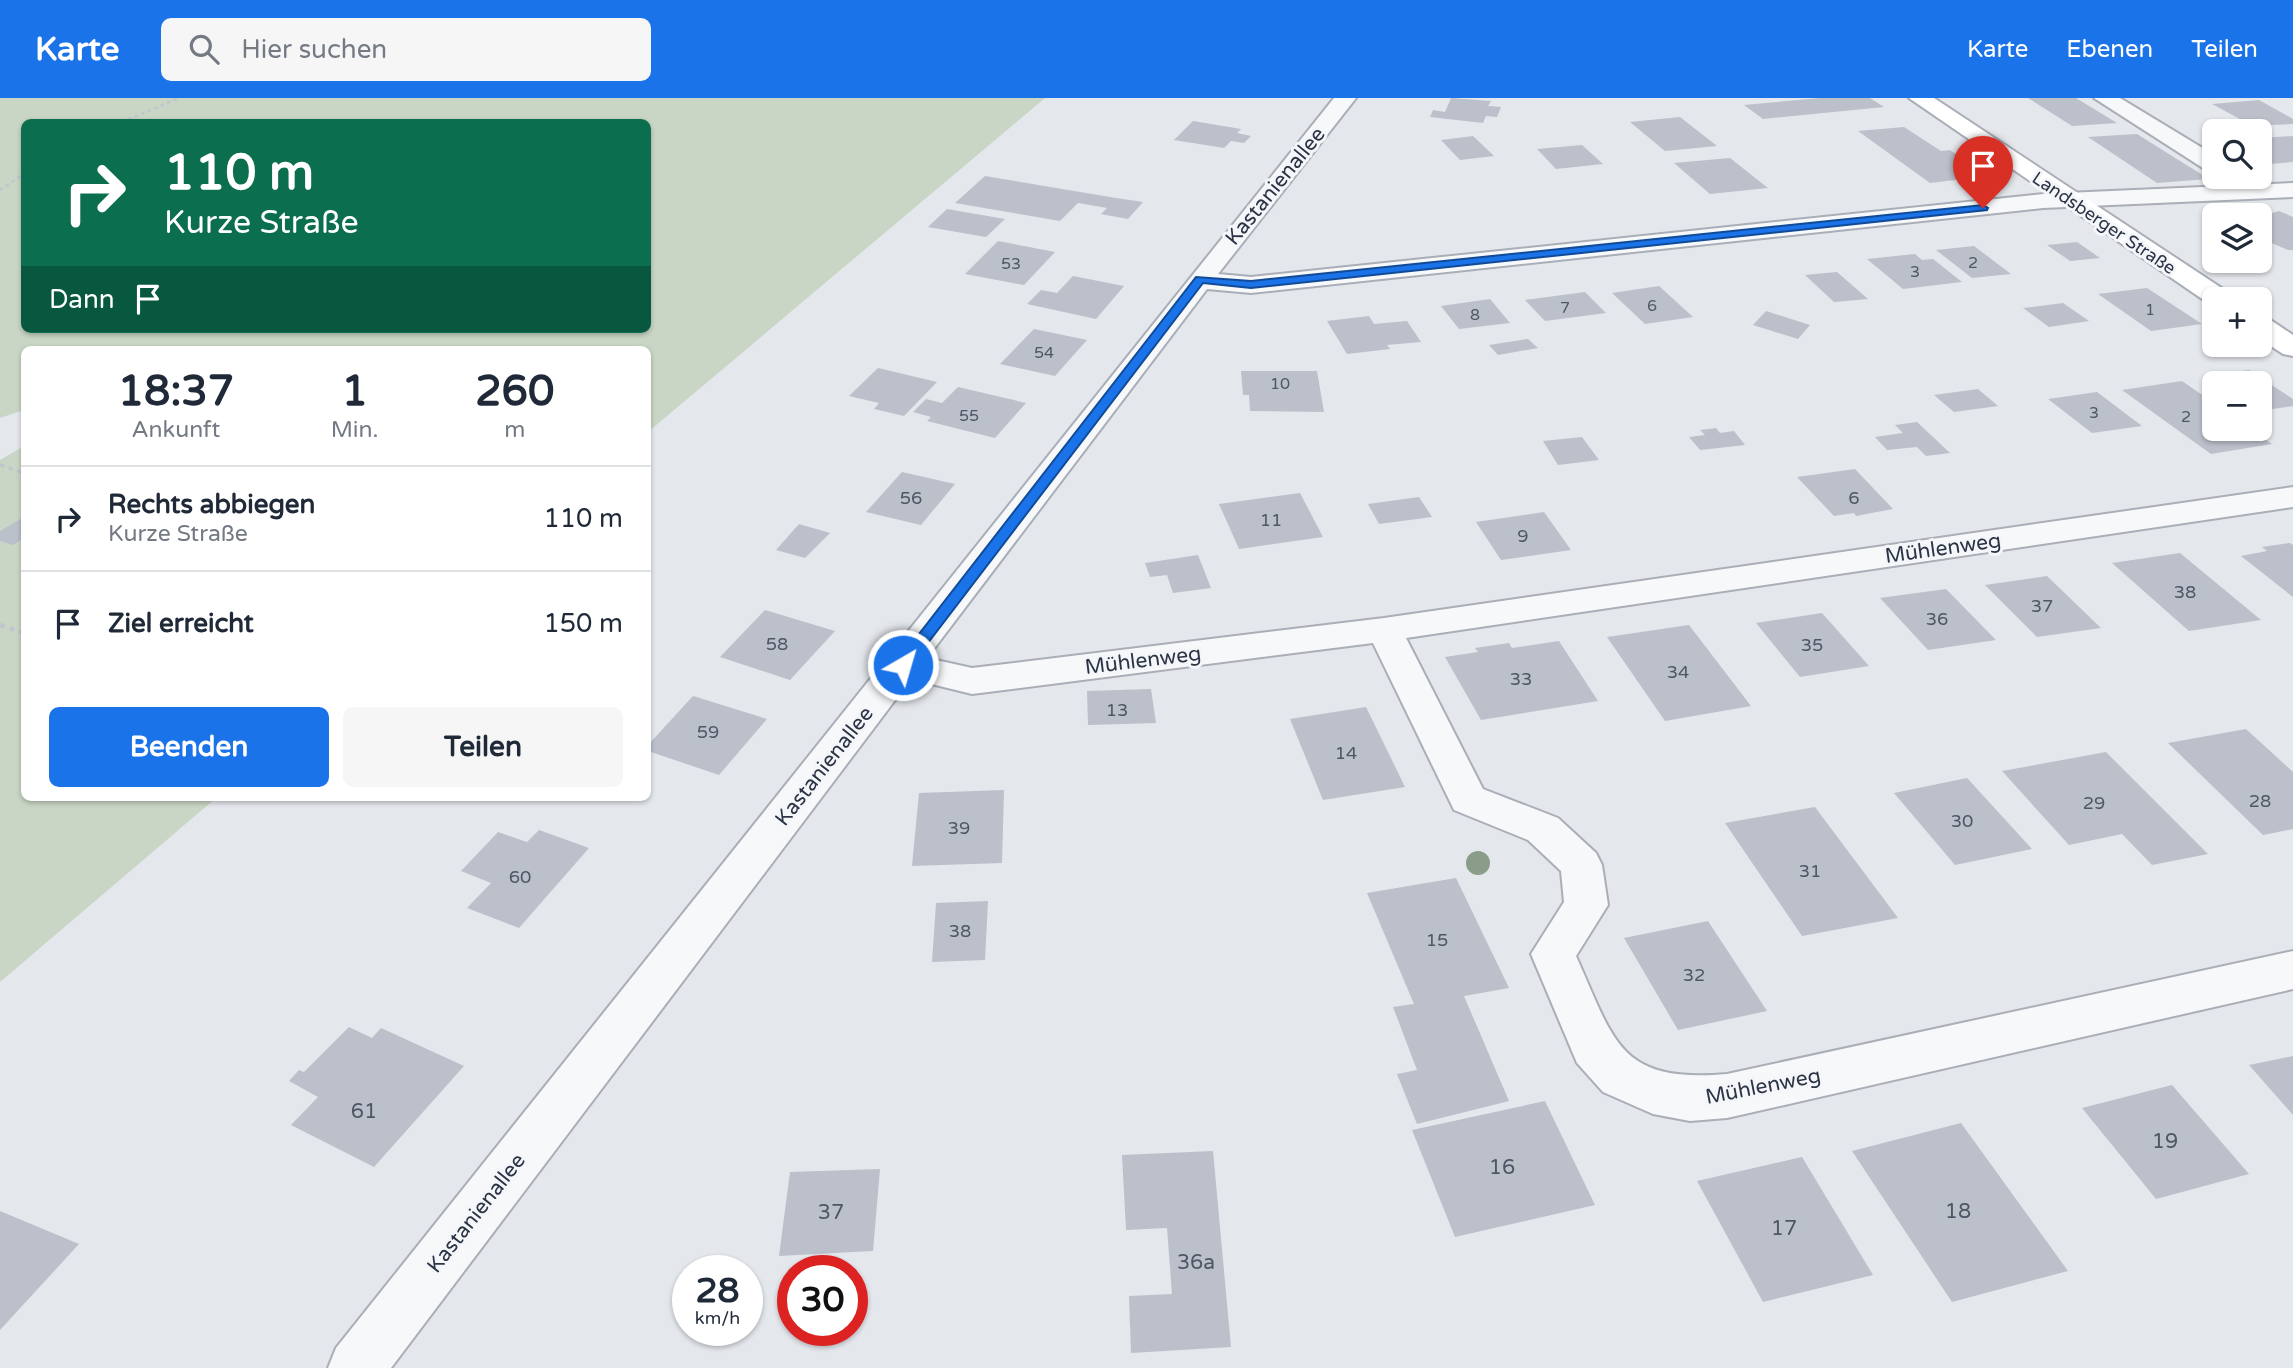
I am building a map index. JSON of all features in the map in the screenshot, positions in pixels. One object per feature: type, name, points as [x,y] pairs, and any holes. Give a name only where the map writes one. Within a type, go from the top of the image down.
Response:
[{"type":"main road","name":"Landsberger Straße","points":[[1920,98],[2202,287]]},
{"type":"main road","points":[[2272,334],[2293,348]]},
{"type":"street","name":"Kastanienallee","points":[[356,1368],[1200,280],[1345,98]]},
{"type":"street","points":[[2105,98],[2202,158]]},
{"type":"street","points":[[2251,189],[2256,192]]},
{"type":"street","points":[[1200,280],[1251,285],[2069,199],[2293,190]]},
{"type":"street","name":"Mühlenweg","points":[[903,665],[972,681],[1384,630],[2293,497]]},
{"type":"street","name":"Mühlenweg","points":[[1384,630],[1468,799],[1544,829],[1581,865],[1586,905],[1553,954],[1594,1049],[1620,1077],[1653,1093],[1690,1099],[1727,1096],[2293,970]]},
{"type":"path","points":[[129,119],[179,98]]},
{"type":"path","points":[[0,190],[21,176]]},
{"type":"path","points":[[0,465],[21,472]]},
{"type":"path","points":[[0,625],[21,632]]},
{"type":"green space","points":[[0,98],[1045,98],[651,429],[651,346],[21,346],[21,411],[0,418]]},
{"type":"green space","points":[[21,448],[21,801],[212,801],[0,982],[0,460]]},
{"type":"building","points":[[1451,98],[1491,101],[1488,106],[1501,107],[1497,117],[1486,116],[1483,123],[1430,117],[1433,110],[1445,112]]},
{"type":"building","points":[[1820,98],[1870,98],[1884,107],[1763,119],[1744,105]]},
{"type":"building","points":[[2028,98],[2076,98],[2117,123],[2072,126]]},
{"type":"building","points":[[2259,100],[2293,119],[2293,124],[2272,125],[2272,119],[2240,119],[2212,104]]},
{"type":"building","points":[[1680,117],[1717,146],[1665,151],[1630,122]]},
{"type":"building","points":[[1193,121],[1241,129],[1237,133],[1251,136],[1244,143],[1231,141],[1224,148],[1174,140]]},
{"type":"building","points":[[1904,127],[1941,151],[1950,150],[1963,159],[1954,160],[1980,177],[1930,183],[1858,131]]},
{"type":"building","points":[[2137,134],[2202,175],[2202,180],[2157,183],[2088,137]]},
{"type":"building","points":[[1473,136],[1494,156],[1460,160],[1441,140]]},
{"type":"building","points":[[2293,136],[2293,162],[2272,164],[2272,137]]},
{"type":"building","points":[[1582,145],[1603,164],[1556,169],[1537,149]]},
{"type":"building","points":[[1730,158],[1768,188],[1710,194],[1674,163]]},
{"type":"building","points":[[985,176],[1143,202],[1128,219],[1101,214],[1107,208],[1078,203],[1060,221],[955,203]]},
{"type":"building","points":[[947,209],[1005,219],[986,237],[928,227]]},
{"type":"building","points":[[2279,211],[2293,217],[2293,250],[2272,243],[2272,213]]},
{"type":"building","points":[[998,241],[1055,252],[1024,285],[965,274]]},
{"type":"building","points":[[2077,242],[2100,258],[2070,261],[2047,245]]},
{"type":"building","points":[[1974,246],[2011,274],[1972,278],[1936,250]]},
{"type":"building","points":[[1915,254],[1922,260],[1933,259],[1962,282],[1903,289],[1867,259]]},
{"type":"building","points":[[1837,272],[1868,299],[1834,302],[1805,275]]},
{"type":"building","points":[[1073,276],[1124,286],[1096,319],[1027,304],[1041,290],[1057,293]]},
{"type":"building","points":[[1659,286],[1693,317],[1645,324],[1612,293]]},
{"type":"building","points":[[2147,288],[2202,324],[2151,331],[2098,294]]},
{"type":"building","points":[[1585,292],[1606,313],[1545,321],[1525,300]]},
{"type":"building","points":[[1490,299],[1510,323],[1459,329],[1441,306]]},
{"type":"building","points":[[2063,303],[2089,321],[2049,327],[2023,308]]},
{"type":"building","points":[[1766,311],[1810,325],[1798,339],[1753,325]]},
{"type":"building","points":[[1369,316],[1374,324],[1407,321],[1421,342],[1387,345],[1390,349],[1347,354],[1327,321]]},
{"type":"building","points":[[1034,329],[1087,340],[1055,376],[1000,364]]},
{"type":"building","points":[[1528,339],[1538,348],[1498,355],[1489,345]]},
{"type":"building","points":[[878,368],[937,382],[904,416],[874,409],[879,403],[849,396]]},
{"type":"building","points":[[1241,371],[1317,371],[1324,412],[1250,411],[1249,395],[1243,395]]},
{"type":"building","points":[[2182,381],[2202,395],[2202,441],[2268,441],[2272,444],[2211,454],[2122,390]]},
{"type":"building","points":[[2272,385],[2293,399],[2293,406],[2272,409]]},
{"type":"building","points":[[958,387],[1026,403],[995,438],[927,421],[931,417],[913,412],[926,399],[942,403]]},
{"type":"building","points":[[1978,389],[1998,406],[1954,412],[1934,395]]},
{"type":"building","points":[[2097,392],[2142,426],[2092,433],[2048,399]]},
{"type":"building","points":[[1917,422],[1950,453],[1926,456],[1917,447],[1887,450],[1875,437],[1903,433],[1895,425]]},
{"type":"building","points":[[1716,428],[1720,433],[1734,431],[1745,445],[1700,450],[1689,437],[1705,435],[1700,430]]},
{"type":"building","points":[[1582,437],[1599,460],[1558,465],[1543,441]]},
{"type":"building","points":[[1855,469],[1893,509],[1856,516],[1854,513],[1834,516],[1797,477]]},
{"type":"building","points":[[902,472],[955,484],[921,525],[866,512]]},
{"type":"building","points":[[1300,493],[1323,537],[1239,549],[1219,504]]},
{"type":"building","points":[[1419,497],[1432,517],[1379,524],[1368,504]]},
{"type":"building","points":[[1544,512],[1571,550],[1501,560],[1476,522]]},
{"type":"building","points":[[21,519],[21,540],[13,545],[0,541],[0,531]]},
{"type":"building","points":[[799,524],[830,533],[805,558],[776,550]]},
{"type":"building","points":[[2290,543],[2293,545],[2293,597],[2241,556],[2267,551],[2262,547]]},
{"type":"building","points":[[2180,553],[2261,620],[2189,631],[2112,563]]},
{"type":"building","points":[[1198,555],[1211,588],[1173,593],[1167,575],[1150,577],[1145,563]]},
{"type":"building","points":[[2047,576],[2101,628],[2037,637],[1985,585]]},
{"type":"building","points":[[1946,589],[1996,640],[1928,650],[1880,598]]},
{"type":"building","points":[[765,610],[835,631],[790,680],[720,657]]},
{"type":"building","points":[[1822,613],[1869,666],[1800,677],[1756,623]]},
{"type":"building","points":[[1689,625],[1751,706],[1665,721],[1607,637]]},
{"type":"building","points":[[1559,641],[1598,701],[1481,720],[1445,657],[1478,652],[1475,648],[1509,643],[1512,648]]},
{"type":"building","points":[[1151,689],[1156,723],[1088,725],[1087,691]]},
{"type":"building","points":[[693,696],[767,719],[719,775],[651,752],[651,742]]},
{"type":"building","points":[[1366,707],[1405,787],[1323,800],[1290,719]]},
{"type":"building","points":[[2246,729],[2293,772],[2293,829],[2263,835],[2168,743]]},
{"type":"building","points":[[2106,752],[2208,854],[2152,865],[2122,834],[2069,845],[2002,771]]},
{"type":"building","points":[[1967,778],[2032,849],[1955,865],[1894,793]]},
{"type":"building","points":[[1004,790],[1002,863],[912,866],[919,793]]},
{"type":"building","points":[[1815,807],[1898,918],[1802,936],[1725,823]]},
{"type":"building","points":[[539,830],[589,848],[519,928],[467,908],[491,883],[461,871],[498,832],[527,842]]},
{"type":"building","points":[[1456,878],[1509,988],[1464,996],[1509,1101],[1417,1124],[1397,1074],[1417,1070],[1393,1007],[1414,1004],[1367,893]]},
{"type":"building","points":[[988,901],[985,960],[932,962],[936,903]]},
{"type":"building","points":[[1708,921],[1767,1011],[1678,1030],[1624,938]]},
{"type":"building","points":[[349,1027],[372,1038],[381,1028],[464,1066],[374,1167],[291,1125],[318,1097],[289,1081],[299,1070],[304,1072]]},
{"type":"building","points":[[2293,1056],[2293,1115],[2249,1065]]},
{"type":"building","points":[[2172,1085],[2249,1174],[2156,1199],[2082,1108]]},
{"type":"building","points":[[1545,1101],[1595,1205],[1455,1237],[1412,1130]]},
{"type":"building","points":[[1961,1123],[2068,1271],[1952,1302],[1852,1151]]},
{"type":"building","points":[[1213,1151],[1231,1347],[1131,1353],[1129,1296],[1172,1294],[1167,1228],[1126,1230],[1122,1155]]},
{"type":"building","points":[[1802,1157],[1873,1275],[1763,1302],[1697,1181]]},
{"type":"building","points":[[880,1169],[873,1251],[779,1255],[790,1172]]},
{"type":"building","points":[[0,1211],[79,1244],[0,1330]]},
{"type":"route","points":[[903,665],[1200,280],[1251,285],[1983,208]]}]
